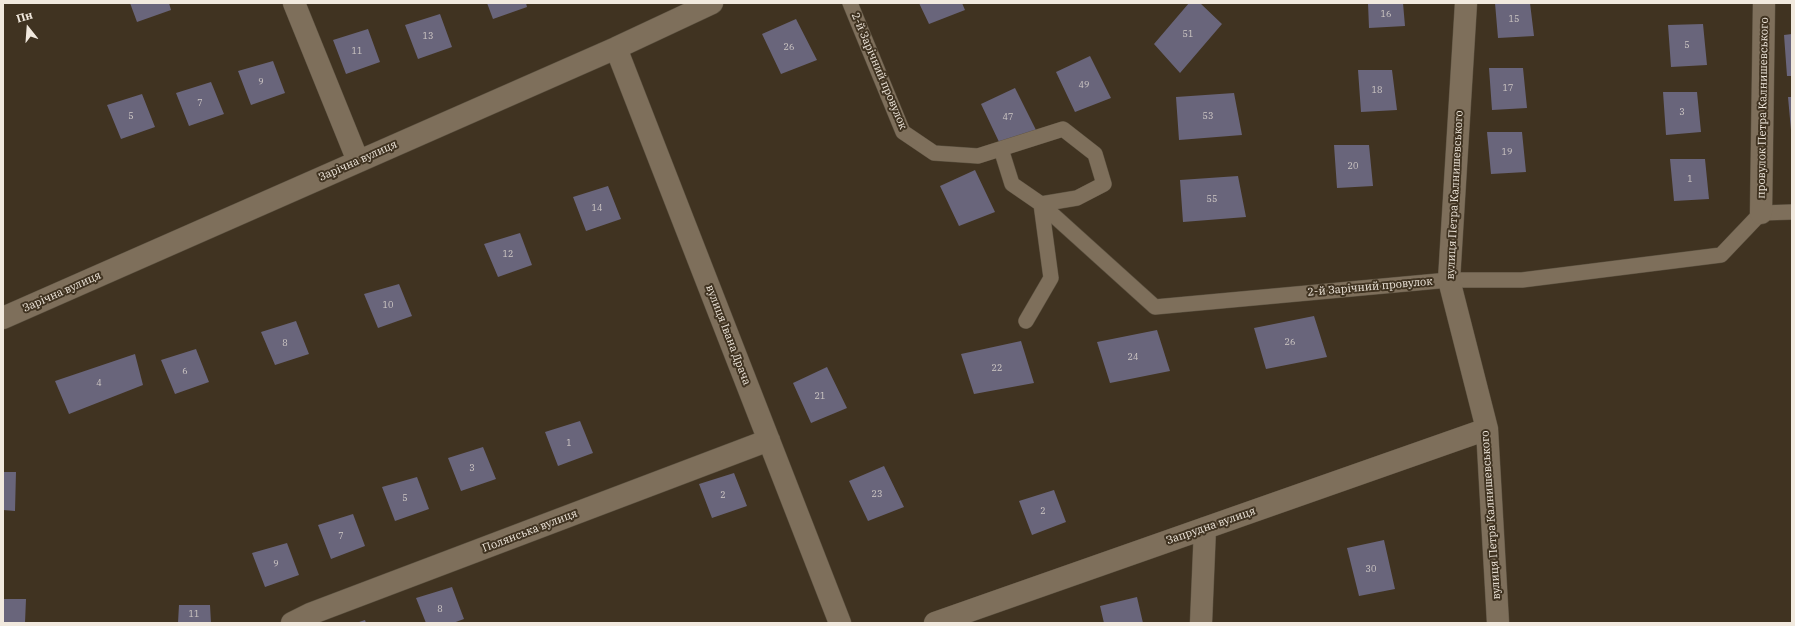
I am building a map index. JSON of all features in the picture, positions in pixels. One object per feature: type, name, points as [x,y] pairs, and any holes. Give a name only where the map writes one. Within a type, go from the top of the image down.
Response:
[{"type":"street","points":[[294,3],[358,160]]},
{"type":"street","name":"Зарічна вулиця","points":[[3,318],[358,160],[616,48],[686,9],[712,3]]},
{"type":"street","name":"вулиця Петра Калнишевського","points":[[1466,3],[1450,280],[1487,428],[1498,623]]},
{"type":"street","name":"провулок Петра Калнишевського","points":[[1761,213],[1764,3]]},
{"type":"street","name":"вулиця Івана Драча","points":[[616,48],[840,623]]},
{"type":"street","name":"Запрудна вулиця","points":[[935,623],[1487,428]]},
{"type":"street","name":"Полянська вулиця","points":[[292,623],[310,614],[769,440]]},
{"type":"street","points":[[1201,623],[1205,528]]},
{"type":"lane","name":"2-й Зарічний провулок","points":[[850,3],[903,132],[934,153],[978,156],[1063,129],[1095,154],[1104,184],[1077,198],[1041,204]]},
{"type":"lane","name":"2-й Зарічний провулок","points":[[1001,148],[1012,184],[1041,204],[1155,307],[1450,280],[1522,280],[1721,255],[1761,213]]},
{"type":"lane","points":[[1026,321],[1051,278],[1041,204]]},
{"type":"lane","points":[[1761,213],[1792,212]]},
{"type":"building","points":[[130,3],[169,3],[171,10],[137,22]]},
{"type":"building","points":[[487,3],[526,3],[527,7],[493,19]]},
{"type":"building","points":[[919,3],[962,3],[965,10],[929,24]]},
{"type":"building","points":[[1189,3],[1200,3],[1222,24],[1180,73],[1154,44]]},
{"type":"building","points":[[1368,3],[1403,3],[1405,26],[1369,28]]},
{"type":"building","points":[[1495,3],[1530,3],[1534,36],[1498,38]]},
{"type":"building","points":[[440,14],[452,47],[418,59],[405,25]]},
{"type":"building","points":[[796,19],[817,60],[781,74],[762,34]]},
{"type":"building","points":[[1703,24],[1707,65],[1671,67],[1668,25]]},
{"type":"building","points":[[368,29],[380,62],[346,74],[333,40]]},
{"type":"building","points":[[1792,34],[1792,76],[1787,76],[1784,35]]},
{"type":"building","points":[[1090,56],[1111,98],[1075,112],[1056,72]]},
{"type":"building","points":[[273,61],[285,93],[251,105],[238,71]]},
{"type":"building","points":[[1489,68],[1523,68],[1527,108],[1492,110]]},
{"type":"building","points":[[1358,70],[1392,70],[1397,110],[1361,112]]},
{"type":"building","points":[[211,82],[224,114],[189,126],[176,93]]},
{"type":"building","points":[[1015,88],[1036,130],[1000,144],[981,104]]},
{"type":"building","points":[[1663,92],[1697,92],[1701,132],[1666,135]]},
{"type":"building","points":[[1234,93],[1242,135],[1179,140],[1176,97]]},
{"type":"building","points":[[142,94],[155,127],[121,139],[107,105]]},
{"type":"building","points":[[1788,97],[1792,97],[1792,130],[1791,130]]},
{"type":"building","points":[[1487,132],[1522,132],[1526,172],[1491,174]]},
{"type":"building","points":[[1334,145],[1369,145],[1373,186],[1337,188]]},
{"type":"building","points":[[1670,159],[1705,159],[1709,199],[1674,201]]},
{"type":"building","points":[[975,170],[995,212],[959,226],[940,186]]},
{"type":"building","points":[[1238,176],[1246,217],[1183,222],[1180,180]]},
{"type":"building","points":[[608,186],[621,219],[586,231],[573,197]]},
{"type":"building","points":[[520,233],[532,265],[498,277],[484,244]]},
{"type":"building","points":[[399,284],[412,316],[378,328],[364,294]]},
{"type":"building","points":[[1314,316],[1327,357],[1266,369],[1254,328]]},
{"type":"building","points":[[296,321],[309,354],[275,365],[261,332]]},
{"type":"building","points":[[1157,330],[1170,371],[1110,383],[1097,342]]},
{"type":"building","points":[[1021,341],[1034,383],[974,394],[961,354]]},
{"type":"building","points":[[196,349],[209,382],[175,394],[161,360]]},
{"type":"building","points":[[135,354],[143,385],[69,414],[55,381]]},
{"type":"building","points":[[827,367],[847,408],[811,423],[793,383]]},
{"type":"building","points":[[580,421],[593,453],[558,466],[545,432]]},
{"type":"building","points":[[483,447],[496,479],[461,491],[448,458]]},
{"type":"building","points":[[884,466],[904,507],[868,521],[849,481]]},
{"type":"building","points":[[3,472],[16,472],[15,511],[3,510]]},
{"type":"building","points":[[734,473],[747,506],[712,518],[699,484]]},
{"type":"building","points":[[417,477],[429,509],[395,521],[382,487]]},
{"type":"building","points":[[1054,490],[1066,522],[1032,535],[1019,501]]},
{"type":"building","points":[[353,514],[365,546],[331,559],[318,525]]},
{"type":"building","points":[[1384,540],[1395,589],[1359,596],[1347,548]]},
{"type":"building","points":[[287,543],[299,575],[265,587],[252,553]]},
{"type":"building","points":[[452,587],[464,619],[453,623],[426,623],[416,598]]},
{"type":"building","points":[[1137,597],[1143,623],[1104,623],[1100,606]]},
{"type":"building","points":[[3,599],[26,599],[25,623],[3,623]]},
{"type":"building","points":[[179,605],[210,605],[211,623],[178,623]]},
{"type":"building","points":[[365,620],[366,623],[356,623]]}]
